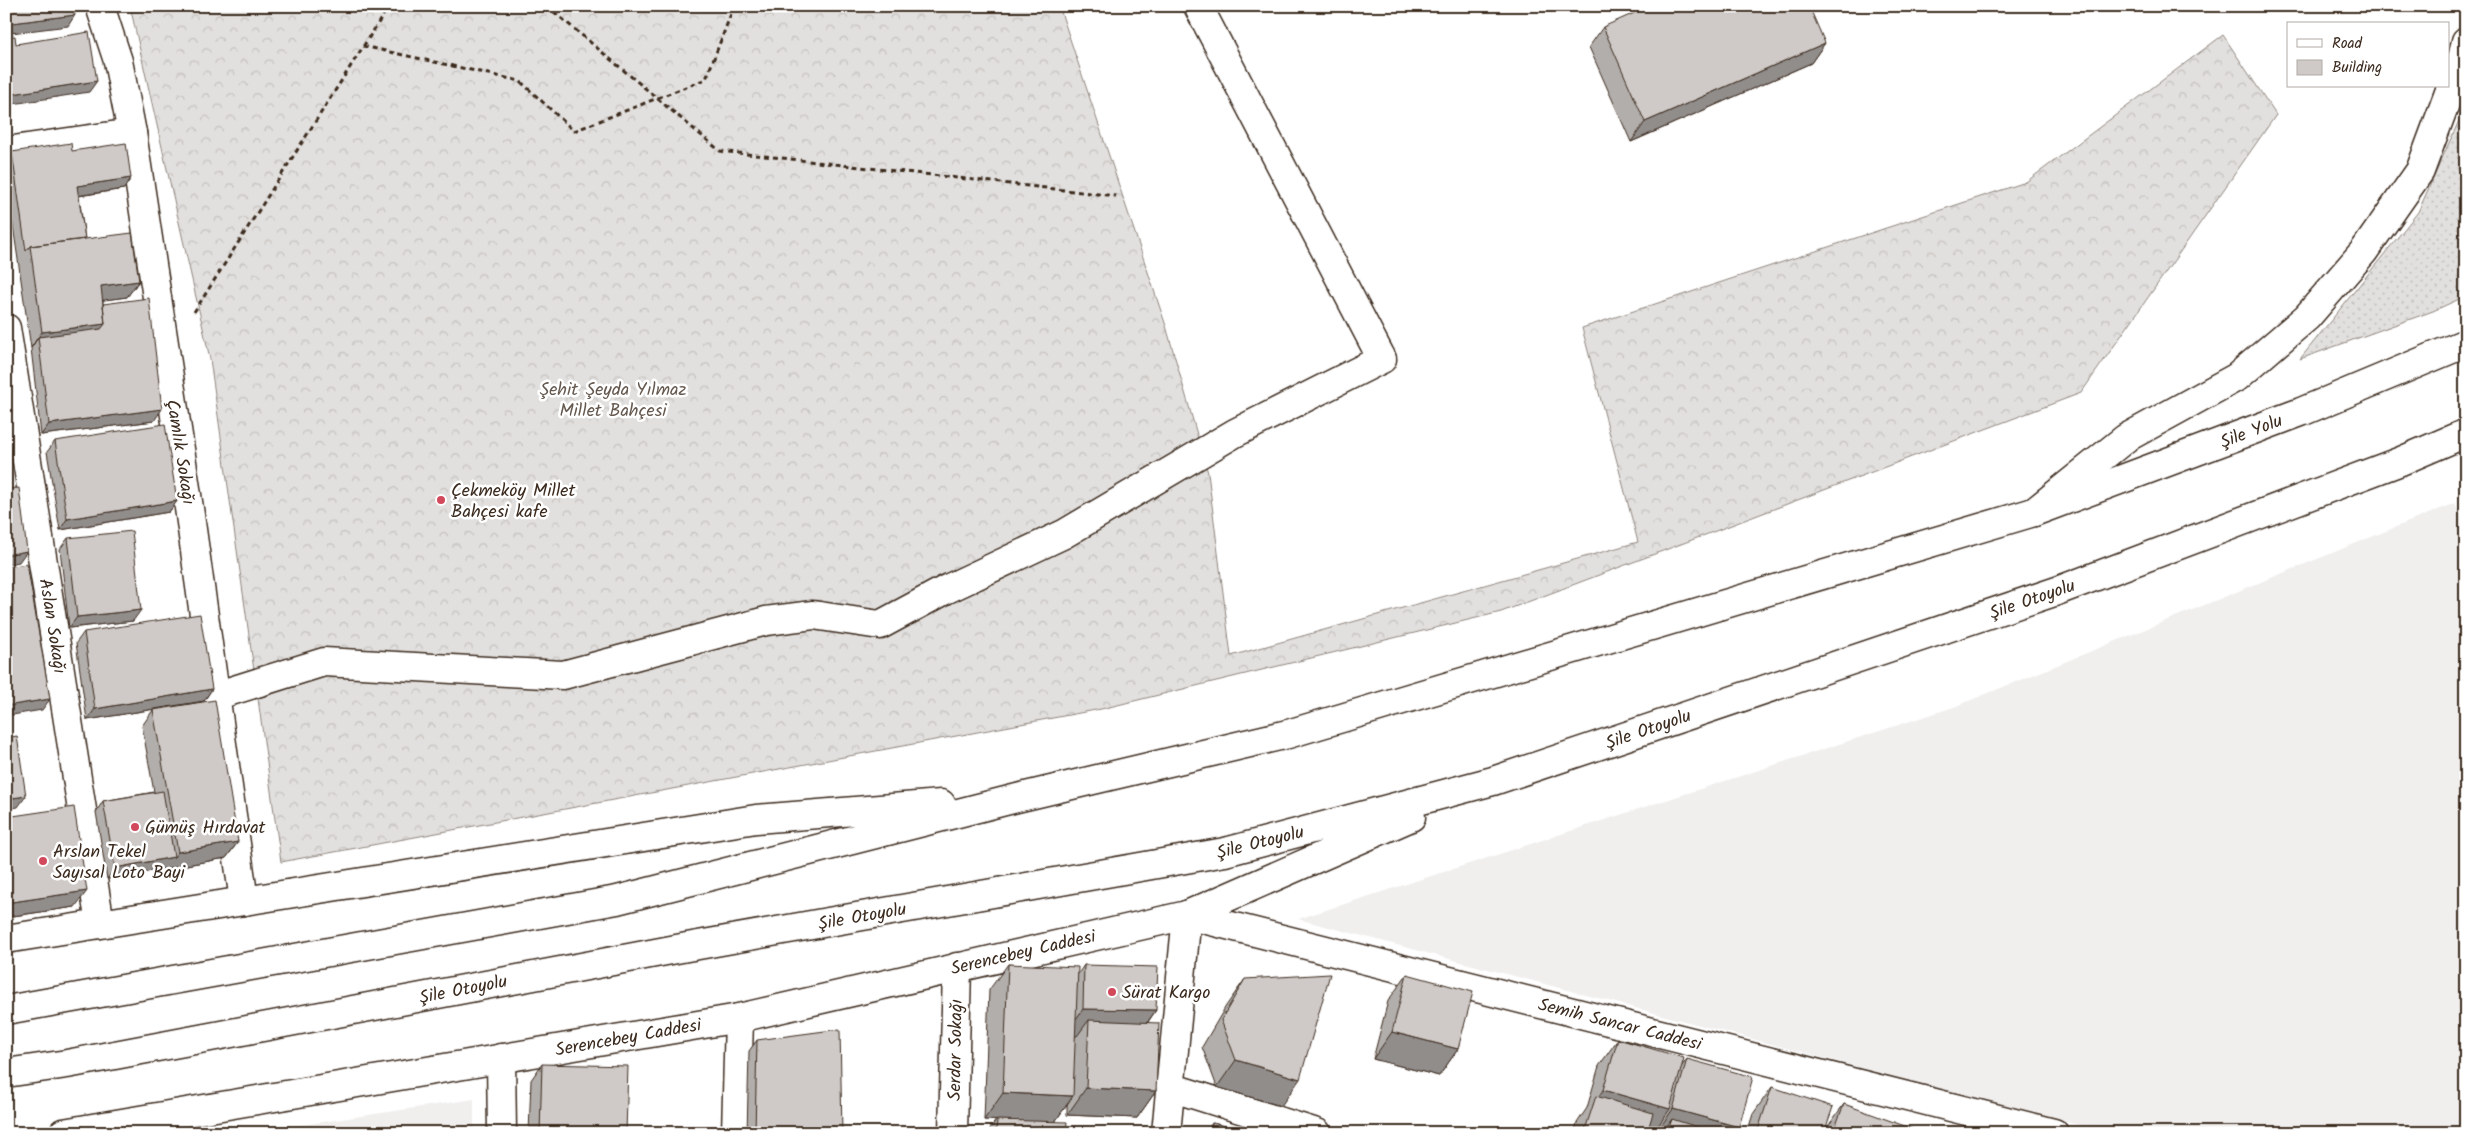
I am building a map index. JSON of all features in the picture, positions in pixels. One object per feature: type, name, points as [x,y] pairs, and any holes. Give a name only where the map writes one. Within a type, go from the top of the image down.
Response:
[{"type":"main road","name":"Çamlık Sokağı","points":[[100,6],[118,61],[132,133],[190,508],[244,901]]},
{"type":"main road","points":[[215,696],[324,662],[563,675],[766,621],[813,616],[880,625],[944,590],[1064,534],[1235,433],[1382,360],[1198,6]]},
{"type":"main road","points":[[6,1010],[618,900],[1017,798],[1288,734],[2034,512],[2126,438],[2237,377],[2306,317],[2364,252],[2420,171],[2463,55],[2466,41]]},
{"type":"main road","points":[[6,151],[132,133]]},
{"type":"main road","name":"Aslan Sokağı","points":[[6,328],[100,924]]},
{"type":"main road","name":"Şile Yolu","points":[[2034,512],[2301,412],[2466,343]]},
{"type":"main road","name":"Şile Otoyolu","points":[[6,1073],[77,1062],[677,948],[1225,852],[1493,781],[2056,591],[2401,461],[2466,433]]},
{"type":"main road","points":[[2401,461],[2466,448]]},
{"type":"main road","name":"Serencebey Caddesi","points":[[64,1133],[739,1018],[1186,915],[1493,781]]},
{"type":"main road","points":[[6,939],[756,819],[1017,798]]},
{"type":"main road","points":[[1166,1133],[1186,915]]},
{"type":"main road","name":"Semih Sancar Caddesi","points":[[1186,915],[2054,1133]]},
{"type":"main road","name":"Serdar Sokağı","points":[[953,1133],[957,967]]},
{"type":"main road","points":[[736,1133],[739,1018]]},
{"type":"main road","points":[[501,1058],[502,1133]]},
{"type":"main road","points":[[1170,1087],[1317,1133]]},
{"type":"path","points":[[190,319],[389,6]]},
{"type":"path","points":[[547,6],[720,151],[1116,196]]},
{"type":"path","points":[[363,46],[520,81],[574,131],[706,79],[734,6]]},
{"type":"shaded area","points":[[2455,503],[2466,524],[2466,1133],[2108,1133],[1298,919],[1954,707]]},
{"type":"shaded area","points":[[474,1099],[474,1133],[249,1133]]},
{"type":"green space","name":"Şehit Şeyda Yılmaz Millet Bahçesi","points":[[130,6],[1059,6],[1166,326],[1208,473],[1231,656],[1638,542],[1582,328],[2026,182],[2223,35],[2276,115],[2081,393],[1501,612],[1101,709],[281,862],[210,359]]},
{"type":"green space","points":[[2466,105],[2466,296],[2433,311],[2300,359],[2418,212]]},
{"type":"building","points":[[6,6],[74,6],[75,15],[12,23],[10,13],[12,33],[6,33]]},
{"type":"building","points":[[1650,6],[1809,6],[1825,43],[1645,122],[1603,27]]},
{"type":"building","points":[[89,32],[97,81],[6,95],[6,37],[15,36],[16,44]]},
{"type":"building","points":[[71,143],[72,151],[126,143],[131,178],[77,186],[85,239],[30,246],[26,251],[12,152]]},
{"type":"building","points":[[132,233],[139,281],[101,286],[105,324],[42,332],[30,246]]},
{"type":"building","points":[[149,298],[162,409],[49,424],[38,337],[101,329],[105,324],[103,304]]},
{"type":"building","points":[[165,424],[177,501],[67,519],[55,441]]},
{"type":"building","points":[[19,488],[27,551],[6,555],[6,489]]},
{"type":"building","points":[[132,531],[141,610],[77,617],[68,538]]},
{"type":"building","points":[[27,564],[50,699],[6,706],[6,567]]},
{"type":"building","points":[[200,614],[212,689],[95,709],[84,632]]},
{"type":"building","points":[[215,700],[238,842],[178,852],[153,710]]},
{"type":"building","points":[[17,736],[26,796],[6,799],[6,738]]},
{"type":"building","points":[[163,791],[174,857],[115,868],[103,801]]},
{"type":"building","points":[[74,807],[87,891],[12,902],[6,863],[6,817]]},
{"type":"building","points":[[1008,964],[1078,967],[1073,1096],[1003,1093]]},
{"type":"building","points":[[1084,965],[1158,967],[1156,1010],[1083,1009]]},
{"type":"building","points":[[1330,974],[1300,1079],[1236,1060],[1221,1020],[1245,979]]},
{"type":"building","points":[[1407,974],[1473,992],[1458,1049],[1392,1032]]},
{"type":"building","points":[[1089,1020],[1159,1023],[1156,1091],[1086,1088]]},
{"type":"building","points":[[840,1029],[842,1133],[755,1133],[757,1040]]},
{"type":"building","points":[[1618,1039],[1684,1058],[1670,1109],[1603,1090]]},
{"type":"building","points":[[1687,1059],[1753,1077],[1739,1127],[1673,1109]]},
{"type":"building","points":[[542,1064],[628,1066],[626,1133],[540,1133]]},
{"type":"building","points":[[1772,1087],[1833,1107],[1824,1133],[1757,1133]]},
{"type":"building","points":[[1596,1096],[1653,1113],[1647,1133],[1584,1133]]},
{"type":"building","points":[[1844,1104],[1913,1129],[1911,1133],[1833,1133]]},
{"type":"building","points":[[1672,1119],[1716,1133],[1667,1133]]},
{"type":"building","points":[[997,1120],[1067,1122],[1066,1133],[996,1133]]},
{"type":"building","points":[[1212,1123],[1256,1133],[1211,1133]]},
{"type":"place","name":"Çekmeköy Millet Bahçesi kafe","points":[[441,500]]},
{"type":"place","name":"Gümüş Hırdavat","points":[[135,827]]},
{"type":"place","name":"Arslan Tekel Sayısal Loto Bayi","points":[[43,861]]},
{"type":"place","name":"Sürat Kargo","points":[[1112,992]]}]
